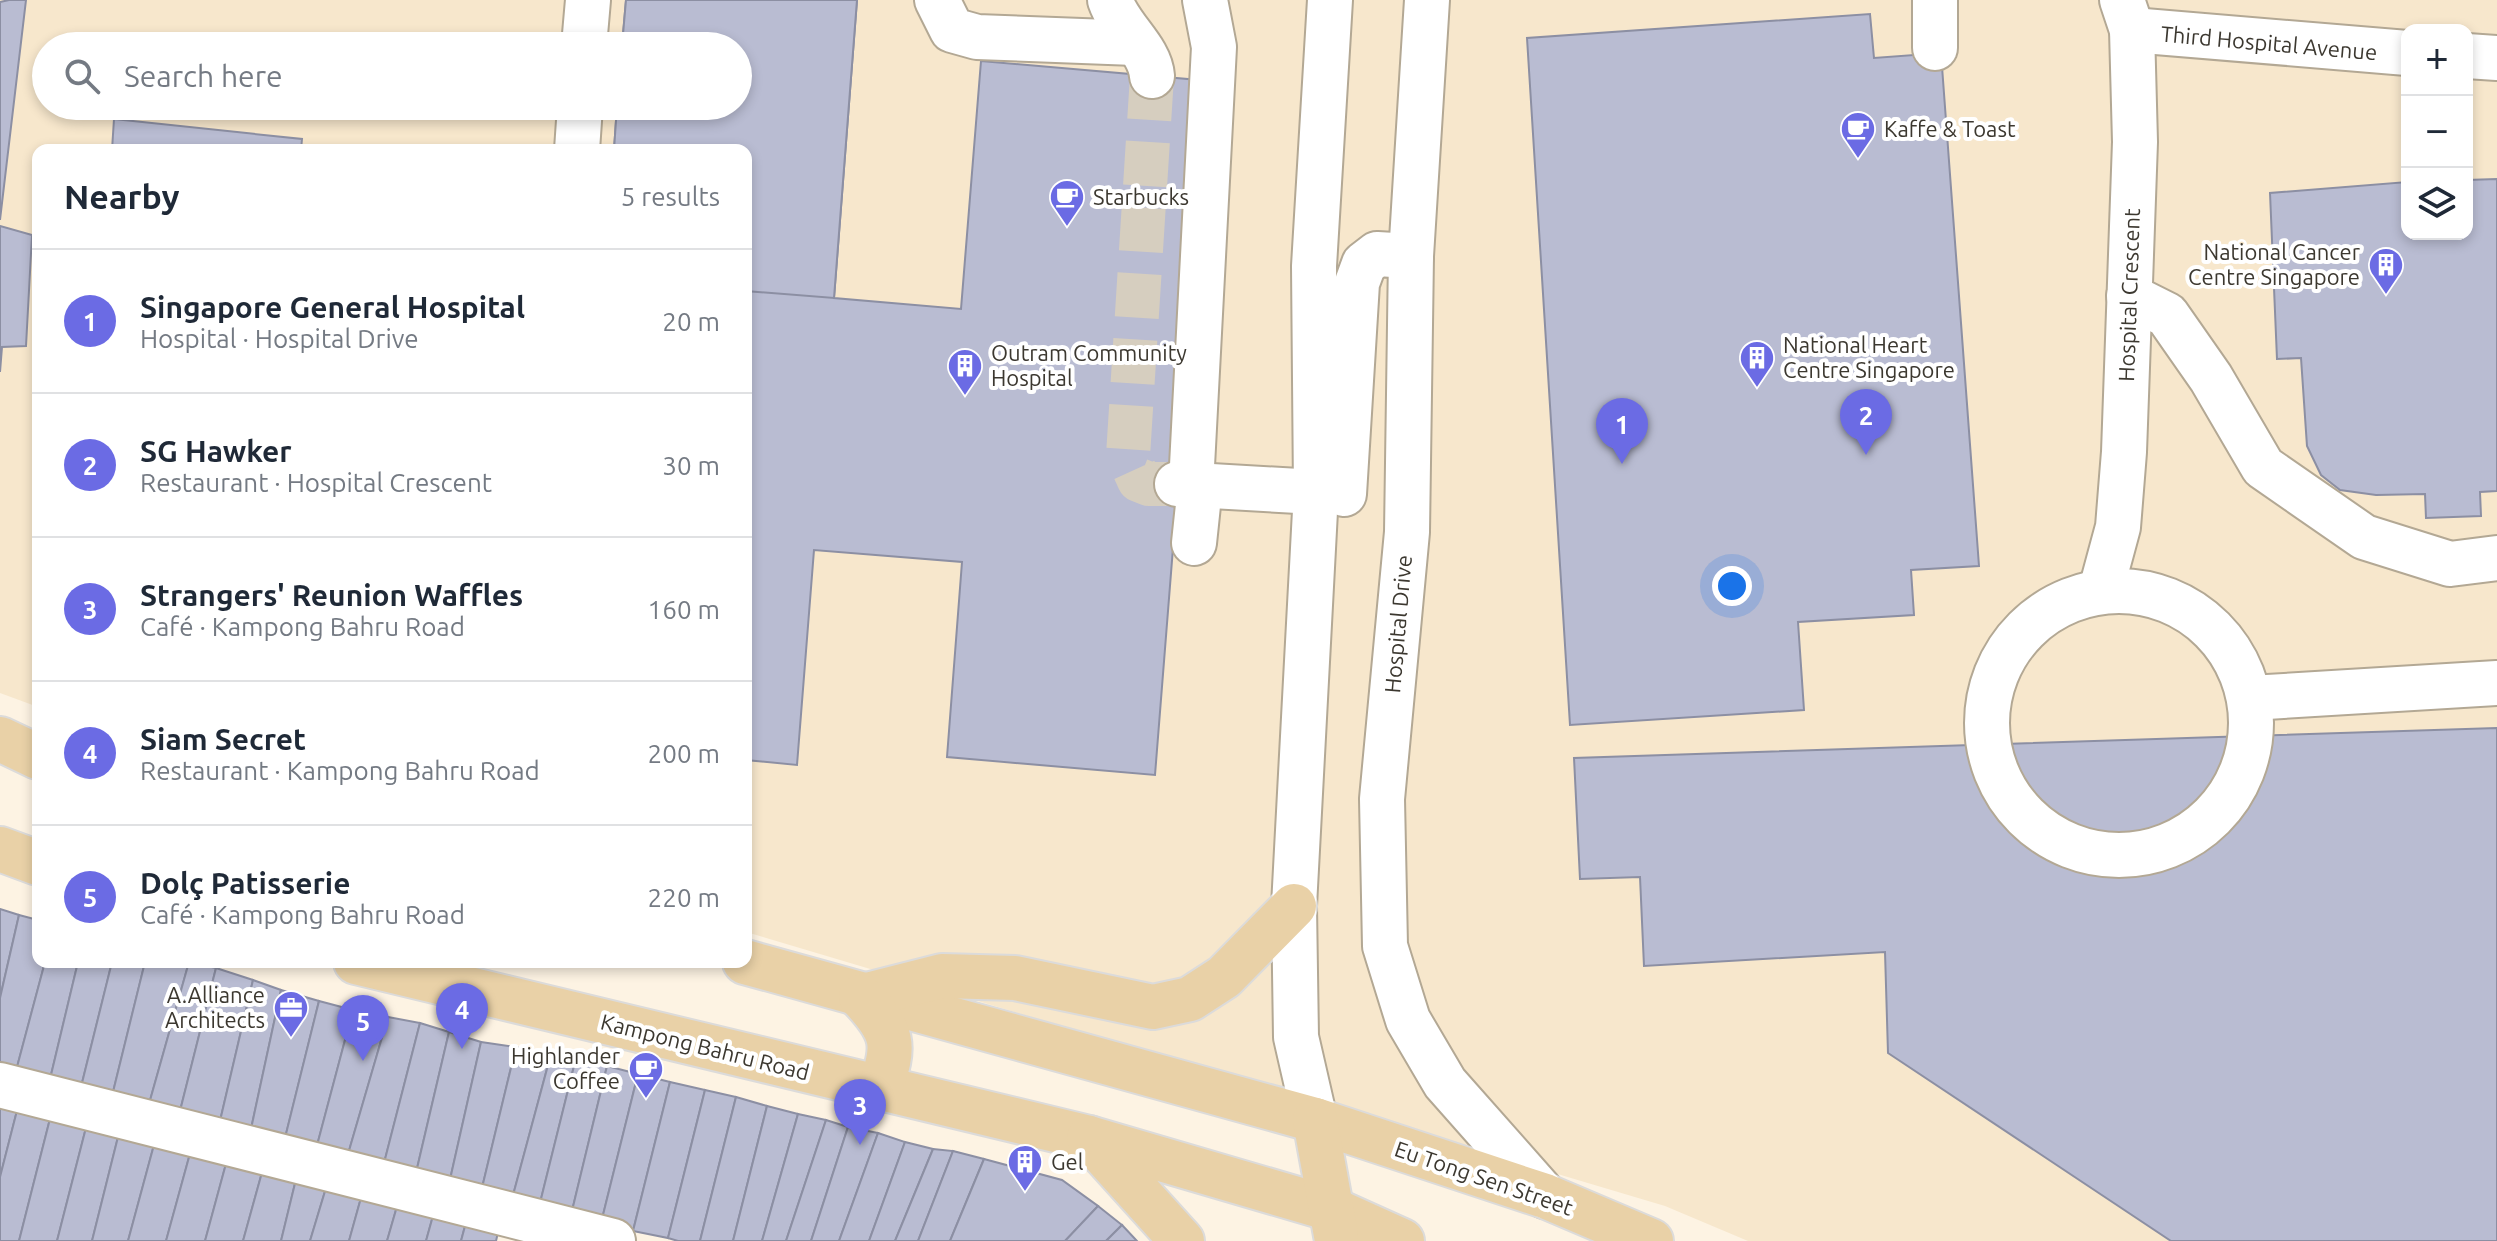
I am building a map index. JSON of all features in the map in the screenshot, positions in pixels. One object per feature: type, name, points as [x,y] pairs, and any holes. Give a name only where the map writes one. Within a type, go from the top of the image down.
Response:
[{"type":"main road","points":[[0,739],[32,754]]},
{"type":"main road","points":[[0,849],[32,861]]},
{"type":"main road","points":[[861,997],[942,976],[1015,978],[1153,1007],[1165,1005],[1190,999],[1224,977],[1294,906]]},
{"type":"main road","points":[[752,964],[861,997],[1315,1120],[1334,1225]]},
{"type":"main road","name":"Kampong Bahru Road","points":[[381,968],[1089,1138],[1334,1225],[1402,1241]]},
{"type":"main road","points":[[861,997],[886,1023],[891,1043],[889,1064],[879,1090]]},
{"type":"main road","name":"Eu Tong Sen Street","points":[[1315,1120],[1545,1196],[1651,1241]]},
{"type":"main road","points":[[1089,1138],[1182,1241]]},
{"type":"street","points":[[585,32],[588,0]]},
{"type":"street","points":[[937,0],[952,30],[977,37],[1144,59],[1117,20],[1110,0]]},
{"type":"street","points":[[1194,543],[1189,485],[1214,47],[1205,0]]},
{"type":"street","points":[[1315,1120],[1296,1037],[1294,906],[1316,492],[1314,266],[1330,0]]},
{"type":"street","name":"Hospital Drive","points":[[1427,0],[1411,256],[1407,532],[1382,799],[1385,946],[1408,1020],[1445,1083],[1545,1196]]},
{"type":"street","points":[[1935,0],[1935,48]]},
{"type":"street","name":"Third Hospital Avenue","points":[[2127,15],[2401,52]]},
{"type":"street","name":"Hospital Crescent","points":[[2101,590],[2118,527],[2129,296],[2135,142],[2127,15]]},
{"type":"street","points":[[2473,56],[2497,58]]},
{"type":"street","points":[[577,144],[579,120]]},
{"type":"street","points":[[1308,614],[1333,571],[1342,525],[1357,283],[1364,264],[1377,254],[1411,256]]},
{"type":"street","points":[[2129,296],[2167,315],[2211,378],[2263,467],[2364,537],[2450,564],[2497,558]]},
{"type":"street","points":[[1189,485],[1316,492]]},
{"type":"street","points":[[2101,590],[2141,591],[2179,604],[2212,628],[2236,660],[2250,698],[2251,743],[2236,786],[2209,822],[2170,846],[2127,856],[2082,851],[2041,831],[2009,798],[1990,757],[1986,712],[1997,668],[2021,630],[2058,604],[2101,590]]},
{"type":"street","points":[[2250,698],[2497,683]]},
{"type":"street","points":[[0,1085],[613,1241]]},
{"type":"shaded area","points":[[0,0],[2497,0],[2497,1241],[1748,1241],[1665,1206],[752,934],[752,144],[32,144],[32,705],[0,693]]},
{"type":"building","points":[[26,0],[0,220],[0,2]]},
{"type":"building","name":"Outram Community Hospital","points":[[626,0],[857,0],[834,298],[961,309],[981,61],[1210,81],[1155,775],[947,757],[962,562],[814,550],[797,765],[752,761],[752,144],[614,144],[616,120],[752,120],[752,32],[623,32]]},
{"type":"building","points":[[626,0],[857,0],[834,298],[752,291],[752,144],[614,144],[616,120],[752,120],[752,32],[623,32]]},
{"type":"building","name":"National Heart Centre Singapore","points":[[1870,14],[1874,58],[1941,53],[1979,566],[1911,570],[1914,615],[1798,622],[1804,710],[1570,725],[1527,38]]},
{"type":"building","points":[[114,120],[302,139],[302,144],[112,144]]},
{"type":"building","name":"National Cancer Centre Singapore","points":[[2497,179],[2497,491],[2480,492],[2481,516],[2426,518],[2425,494],[2376,495],[2340,490],[2321,475],[2307,446],[2301,358],[2277,359],[2270,193],[2401,182],[2401,240],[2473,240],[2473,180]]},
{"type":"building","points":[[0,226],[32,235],[26,346],[2,347],[0,372]]},
{"type":"building","points":[[2497,728],[2497,1241],[2171,1241],[1888,1053],[1885,952],[1644,966],[1640,877],[1580,879],[1574,758]]},
{"type":"building","points":[[0,909],[19,915],[0,998]]},
{"type":"building","points":[[19,915],[32,918],[32,968],[43,968],[17,1067],[0,1062],[0,998]]},
{"type":"building","points":[[43,968],[77,968],[51,1075],[17,1067]]},
{"type":"building","points":[[77,968],[111,968],[82,1083],[51,1075]]},
{"type":"building","points":[[111,968],[144,968],[113,1092],[82,1083]]},
{"type":"building","points":[[144,968],[187,968],[149,1104],[113,1092]]},
{"type":"building","points":[[187,968],[216,968],[180,1111],[149,1104]]},
{"type":"building","points":[[216,968],[253,980],[220,1121],[180,1111]]},
{"type":"building","points":[[253,980],[281,990],[251,1129],[220,1121]]},
{"type":"building","points":[[281,990],[319,1001],[284,1142],[251,1129]]},
{"type":"building","points":[[319,1001],[353,1010],[315,1153],[284,1142]]},
{"type":"building","points":[[353,1010],[388,1017],[346,1161],[315,1153]]},
{"type":"building","points":[[388,1017],[420,1023],[383,1167],[346,1161]]},
{"type":"building","points":[[420,1023],[449,1032],[415,1177],[383,1167]]},
{"type":"building","points":[[449,1032],[481,1042],[449,1184],[415,1177]]},
{"type":"building","points":[[481,1042],[516,1047],[481,1192],[449,1184]]},
{"type":"building","points":[[516,1047],[551,1054],[512,1199],[481,1192]]},
{"type":"building","points":[[551,1054],[576,1058],[539,1207],[512,1199]]},
{"type":"building","points":[[576,1058],[607,1066],[571,1215],[539,1207]]},
{"type":"building","points":[[607,1066],[638,1074],[601,1223],[571,1215]]},
{"type":"building","points":[[638,1074],[670,1082],[633,1231],[601,1223]]},
{"type":"building","points":[[670,1082],[705,1090],[668,1238],[633,1231]]},
{"type":"building","points":[[0,1090],[21,1095],[0,1177]]},
{"type":"building","points":[[705,1090],[736,1097],[700,1241],[678,1241],[668,1238]]},
{"type":"building","points":[[21,1095],[54,1103],[19,1241],[0,1241],[0,1177]]},
{"type":"building","points":[[736,1097],[767,1106],[733,1241],[700,1241]]},
{"type":"building","points":[[54,1103],[90,1112],[57,1241],[19,1241]]},
{"type":"building","points":[[767,1106],[798,1114],[762,1241],[733,1241]]},
{"type":"building","points":[[90,1112],[122,1121],[92,1241],[57,1241]]},
{"type":"building","points":[[798,1114],[826,1120],[786,1241],[762,1241]]},
{"type":"building","points":[[826,1120],[848,1127],[811,1241],[786,1241]]},
{"type":"building","points":[[122,1121],[158,1130],[128,1241],[92,1241]]},
{"type":"building","points":[[848,1127],[878,1133],[839,1241],[811,1241]]},
{"type":"building","points":[[158,1130],[194,1139],[166,1241],[128,1241]]},
{"type":"building","points":[[878,1133],[905,1142],[869,1241],[839,1241]]},
{"type":"building","points":[[194,1139],[230,1149],[205,1241],[166,1241]]},
{"type":"building","points":[[905,1142],[933,1149],[895,1241],[869,1241]]},
{"type":"building","points":[[230,1149],[266,1158],[243,1241],[205,1241]]},
{"type":"building","points":[[933,1149],[953,1151],[918,1241],[895,1241]]},
{"type":"building","points":[[953,1151],[984,1159],[950,1241],[918,1241]]},
{"type":"building","points":[[266,1158],[299,1167],[281,1241],[243,1241]]},
{"type":"building","name":"Gel","points":[[984,1159],[1062,1180],[1098,1206],[1065,1241],[950,1241]]},
{"type":"building","points":[[299,1167],[329,1178],[310,1241],[281,1241]]},
{"type":"building","points":[[329,1178],[364,1187],[349,1241],[310,1241]]},
{"type":"building","points":[[364,1187],[400,1196],[387,1241],[349,1241]]},
{"type":"building","points":[[400,1196],[436,1205],[426,1241],[387,1241]]},
{"type":"building","points":[[436,1205],[468,1215],[461,1241],[426,1241]]},
{"type":"building","points":[[1098,1206],[1122,1225],[1106,1241],[1065,1241]]},
{"type":"building","points":[[468,1215],[500,1224],[496,1241],[461,1241]]},
{"type":"building","points":[[1122,1225],[1137,1241],[1106,1241]]},
{"type":"tunnel","points":[[1152,76],[1128,456],[1139,480],[1149,484],[1177,484]]},
{"type":"place","name":"Kaffe & Toast","points":[[1858,160]]},
{"type":"place","name":"Starbucks","points":[[1067,228]]},
{"type":"place","name":"National Cancer Centre Singapore","points":[[2386,296]]},
{"type":"place","name":"National Heart Centre Singapore","points":[[1757,389]]},
{"type":"place","name":"Outram Community Hospital","points":[[965,397]]},
{"type":"place","name":"SG Hawker","points":[[1866,455]]},
{"type":"place","name":"Singapore General Hospital","points":[[1622,464]]},
{"type":"place","name":"A.Alliance Architects","points":[[291,1039]]},
{"type":"place","name":"Siam Secret","points":[[462,1049]]},
{"type":"place","name":"Dolç Patisserie","points":[[363,1061]]},
{"type":"place","name":"Highlander Coffee","points":[[646,1100]]},
{"type":"place","name":"Strangers' Reunion Waffles","points":[[860,1145]]},
{"type":"place","name":"Gel","points":[[1025,1193]]}]
